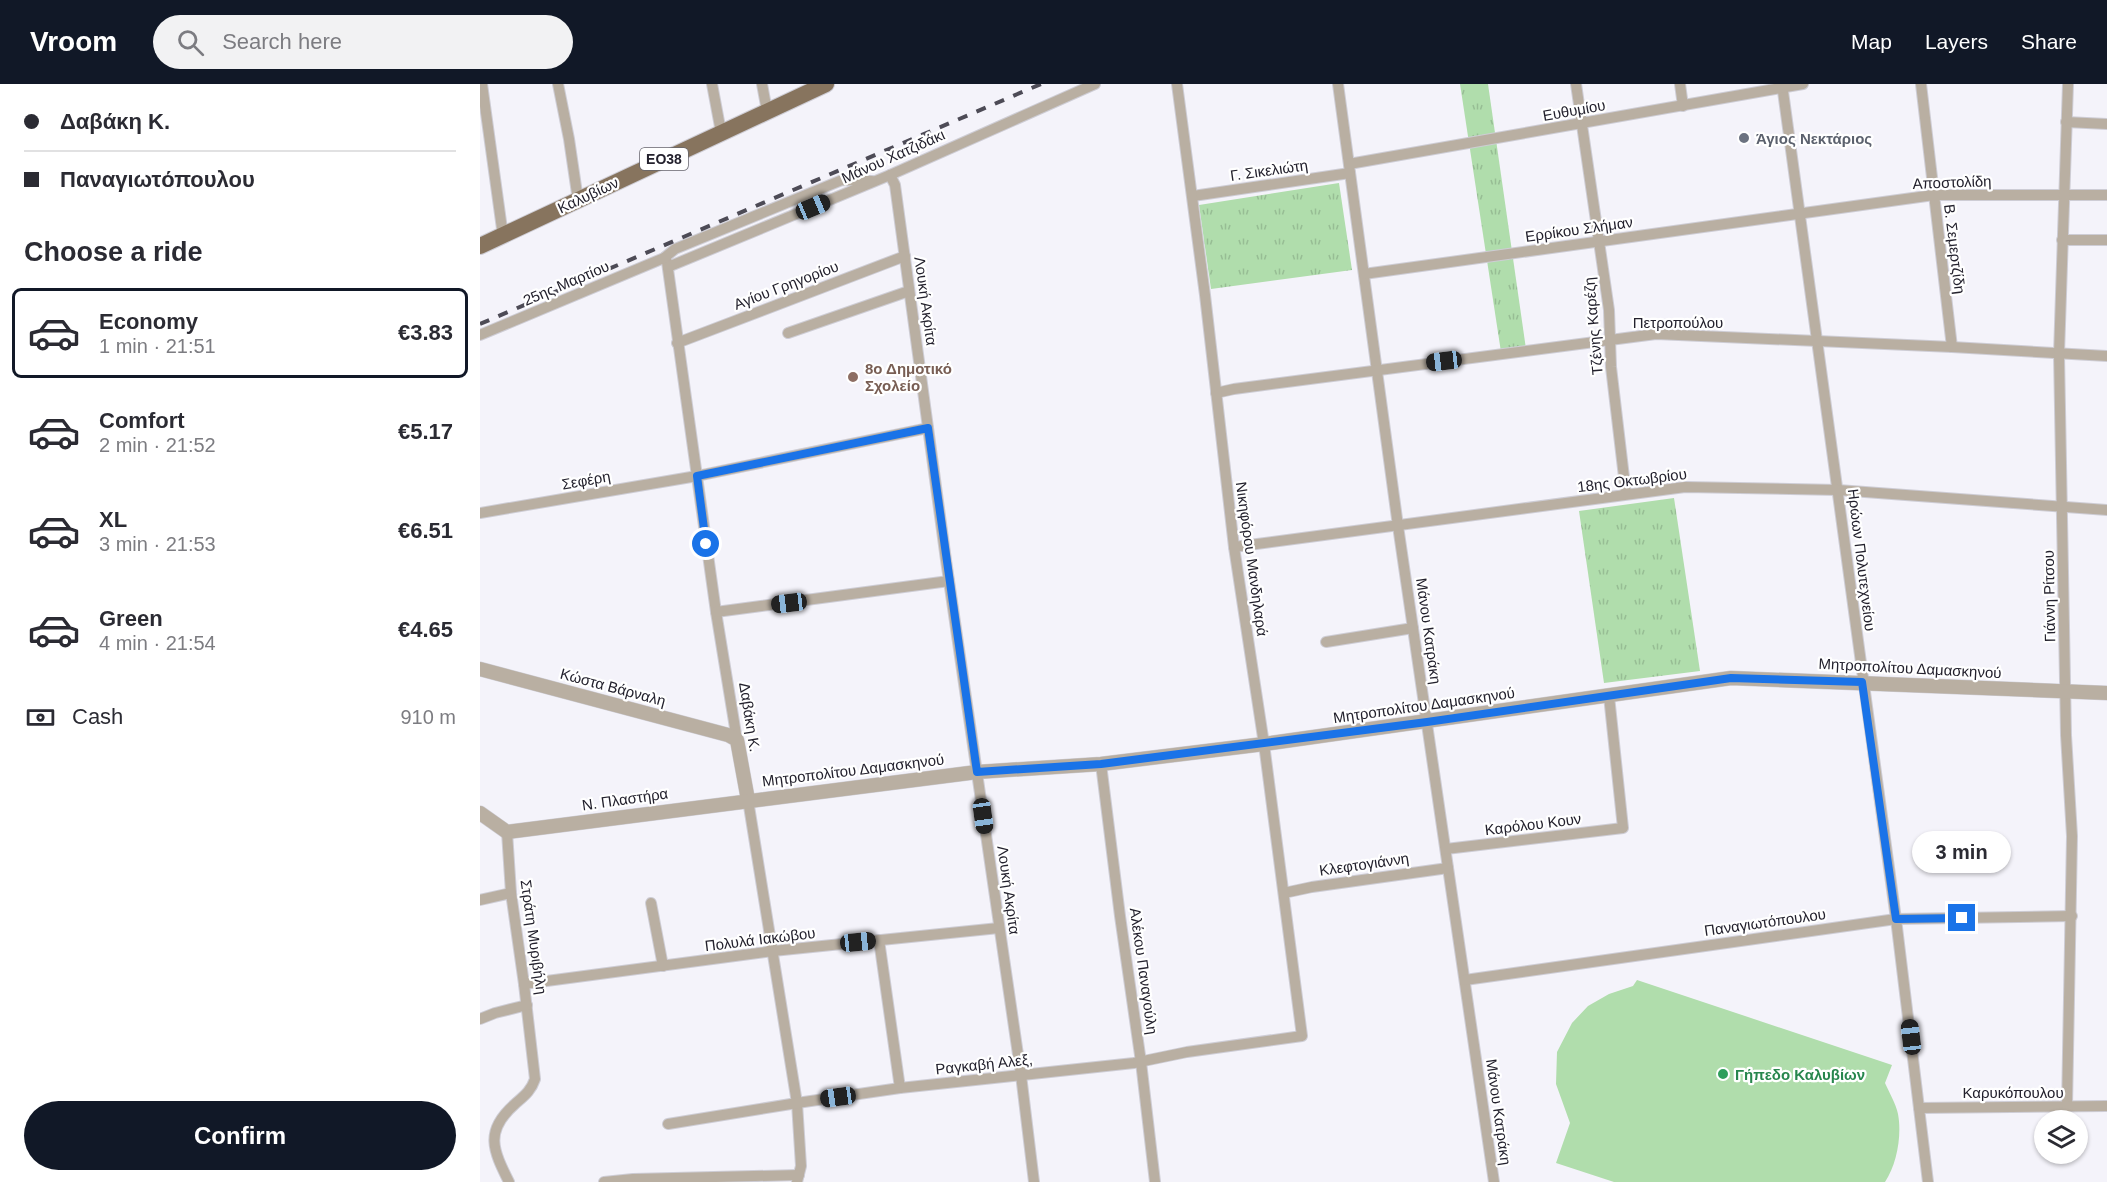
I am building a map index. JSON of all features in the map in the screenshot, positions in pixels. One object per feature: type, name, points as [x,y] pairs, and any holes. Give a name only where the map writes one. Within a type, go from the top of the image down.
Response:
[{"type":"main road","name":"Καλυβίων","points":[[480,246],[826,84]]},
{"type":"street","points":[[482,84],[482,103],[503,236]]},
{"type":"street","points":[[558,84],[578,200]]},
{"type":"street","points":[[712,84],[721,132]]},
{"type":"street","points":[[762,84],[768,111]]},
{"type":"street","name":"Μάνου Χατζιδάκι","points":[[666,263],[890,175],[1095,84]]},
{"type":"street","name":"Νικηφόρου Μανδηλαρά","points":[[1177,84],[1234,548],[1264,744],[1302,1036]]},
{"type":"street","name":"Μάνου Κατράκη","points":[[1338,84],[1398,526],[1494,1182]]},
{"type":"street","name":"Τζένης Καρέζη","points":[[1576,84],[1609,310],[1611,367],[1626,494]]},
{"type":"street","points":[[1680,84],[1683,106]]},
{"type":"street","name":"Ευθυμίου","points":[[1350,168],[1581,123],[1803,84]]},
{"type":"street","name":"Β. Σεμερτζίδη","points":[[1921,84],[1952,347]]},
{"type":"street","name":"Γιάννη Ρίτσου","points":[[2067,1107],[2072,836],[2066,735],[2059,354],[2068,84]]},
{"type":"street","name":"Ηρώων Πολυτεχνείου","points":[[1782,86],[1896,919],[1928,1182]]},
{"type":"street","points":[[2066,122],[2107,124]]},
{"type":"street","name":"Γ. Σικελιώτη","points":[[1192,196],[1350,168]]},
{"type":"street","name":"Λουκή Ακρίτα","points":[[890,175],[895,185],[949,581],[1022,1075],[1034,1182]]},
{"type":"street","name":"Αποστολίδη","points":[[1798,213],[1934,195],[2107,195]]},
{"type":"street","name":"Ερρίκου Σλήμαν","points":[[1364,274],[1798,213]]},
{"type":"street","points":[[2062,240],[2107,240]]},
{"type":"street","name":"Αγίου Γρηγορίου","points":[[677,343],[905,256]]},
{"type":"street","name":"25ης Μαρτίου","points":[[480,335],[666,263]]},
{"type":"street","name":"Δαβάκη Κ.","points":[[666,263],[716,612],[797,1103],[801,1158],[798,1178]]},
{"type":"street","points":[[788,333],[909,291]]},
{"type":"street","name":"Πετροπούλου","points":[[1216,393],[1377,369],[1610,339],[1672,334],[2107,356]]},
{"type":"street","name":"Σεφέρη","points":[[480,513],[697,476],[928,428]]},
{"type":"street","name":"18ης Οκτωβρίου","points":[[1234,548],[1685,487],[1838,490],[2107,510]]},
{"type":"street","points":[[716,612],[949,581]]},
{"type":"street","points":[[1326,642],[1413,628]]},
{"type":"street","name":"Κώστα Βάρναλη","points":[[480,669],[718,732],[737,740]]},
{"type":"street","name":"Μητροπολίτου Δαμασκηνού","points":[[748,800],[977,772],[1101,764],[1264,744],[1731,678],[2107,693]]},
{"type":"street","name":"Καρόλου Κουν","points":[[1446,849],[1623,828],[1609,696]]},
{"type":"street","name":"Αλέκου Παναγούλη","points":[[1101,764],[1155,1182]]},
{"type":"street","name":"Ν. Πλαστήρα","points":[[507,832],[748,800]]},
{"type":"street","points":[[480,813],[507,832]]},
{"type":"street","name":"Στράτη Μυριβήλη","points":[[507,832],[511,893],[525,984],[535,1079],[532,1088],[504,1113],[496,1125],[493,1147],[509,1182]]},
{"type":"street","name":"Κλεφτογιάννη","points":[[1284,893],[1448,868]]},
{"type":"street","points":[[480,900],[511,893]]},
{"type":"street","points":[[651,903],[663,966]]},
{"type":"street","name":"Παναγιωτόπουλου","points":[[1465,980],[1896,919],[2072,916]]},
{"type":"street","name":"Πολυλά Ιακώβου","points":[[525,984],[773,951],[999,928]]},
{"type":"street","points":[[879,940],[900,1088]]},
{"type":"street","points":[[480,1019],[527,1005]]},
{"type":"street","name":"Ραγκαβή Αλεξ,","points":[[669,1124],[900,1088],[1141,1062],[1302,1036]]},
{"type":"street","name":"Καρυκόπουλου","points":[[1919,1108],[2107,1106]]},
{"type":"street","points":[[604,1182],[633,1179],[798,1178]]},
{"type":"green space","points":[[1460,84],[1488,84],[1526,349],[1501,352]]},
{"type":"green space","points":[[1339,183],[1352,270],[1211,289],[1199,205]]},
{"type":"green space","points":[[1674,498],[1700,671],[1604,683],[1579,511]]},
{"type":"green space","name":"Γήπεδο Καλυβίων","points":[[1637,980],[1892,1065],[1885,1083],[1898,1114],[1899,1140],[1893,1167],[1885,1182],[1614,1182],[1556,1163],[1570,1123],[1556,1084],[1557,1052],[1572,1023],[1588,1006],[1609,994],[1633,986]]},
{"type":"railway","points":[[480,324],[1041,84]]},
{"type":"place","name":"Άγιος Νεκτάριος","points":[[1744,138]]},
{"type":"place","name":"8ο Δημοτικό Σχολείο","points":[[853,377]]},
{"type":"place","name":"Γήπεδο Καλυβίων","points":[[1723,1074]]},
{"type":"route","points":[[706,544],[697,476],[928,428],[977,772],[1101,764],[1264,744],[1731,678],[1862,682],[1896,919],[1962,918]]}]
